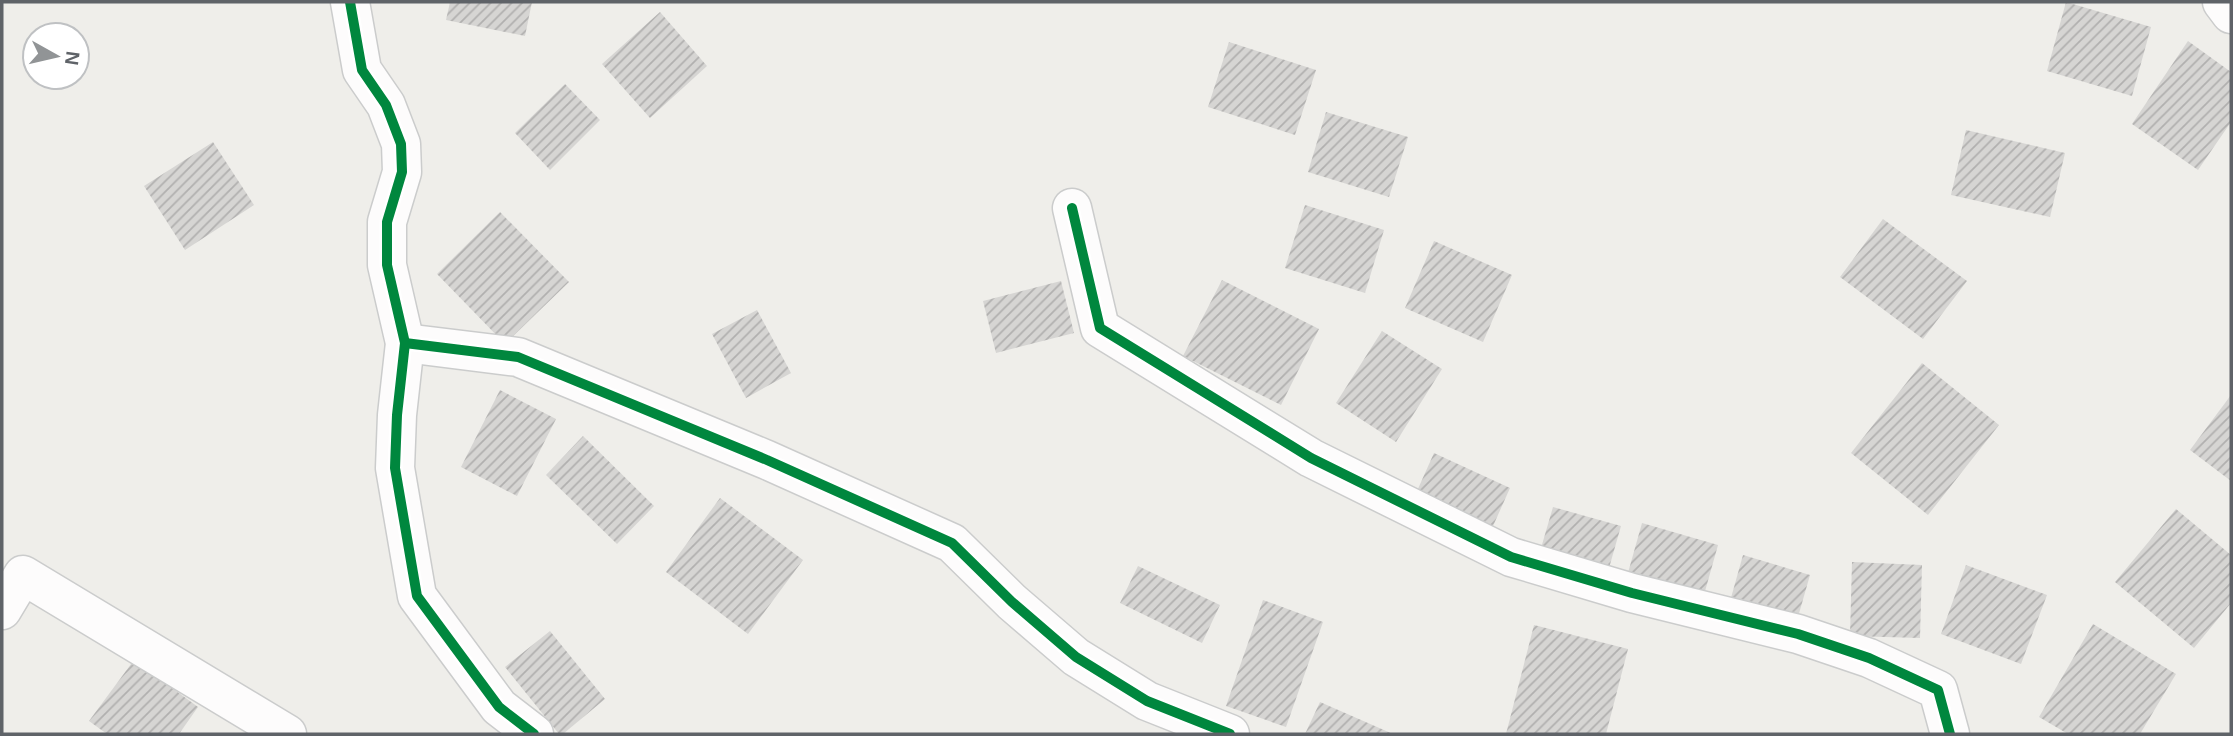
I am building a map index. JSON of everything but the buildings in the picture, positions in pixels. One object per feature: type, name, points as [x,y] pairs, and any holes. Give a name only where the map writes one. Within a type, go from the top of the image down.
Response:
[{"type":"street","points":[[350,2],[362,70],[386,105],[401,144],[402,172],[387,222],[387,265],[405,343],[397,415],[395,468],[417,596],[499,707],[534,734]]},
{"type":"street","points":[[2222,2],[2231,13]]},
{"type":"street","points":[[1072,208],[1100,328],[1299,450],[1511,556],[1632,593],[1798,634],[1868,658],[1938,690],[1950,734]]},
{"type":"street","points":[[405,343],[518,357],[766,460],[952,543],[1012,602],[1076,657],[1147,701],[1230,734]]},
{"type":"street","points":[[2,610],[23,575],[287,734]]},
{"type":"cycle path","points":[[350,2],[362,70],[386,105],[401,144],[402,172],[387,222],[387,265],[405,343],[397,415],[395,468],[417,596],[499,707],[534,734]]},
{"type":"cycle path","points":[[1072,208],[1100,328],[1311,458],[1511,557],[1632,593],[1798,634],[1869,658],[1938,690],[1950,734]]},
{"type":"cycle path","points":[[405,343],[518,357],[767,460],[952,543],[1012,602],[1076,657],[1147,701],[1230,734]]}]
